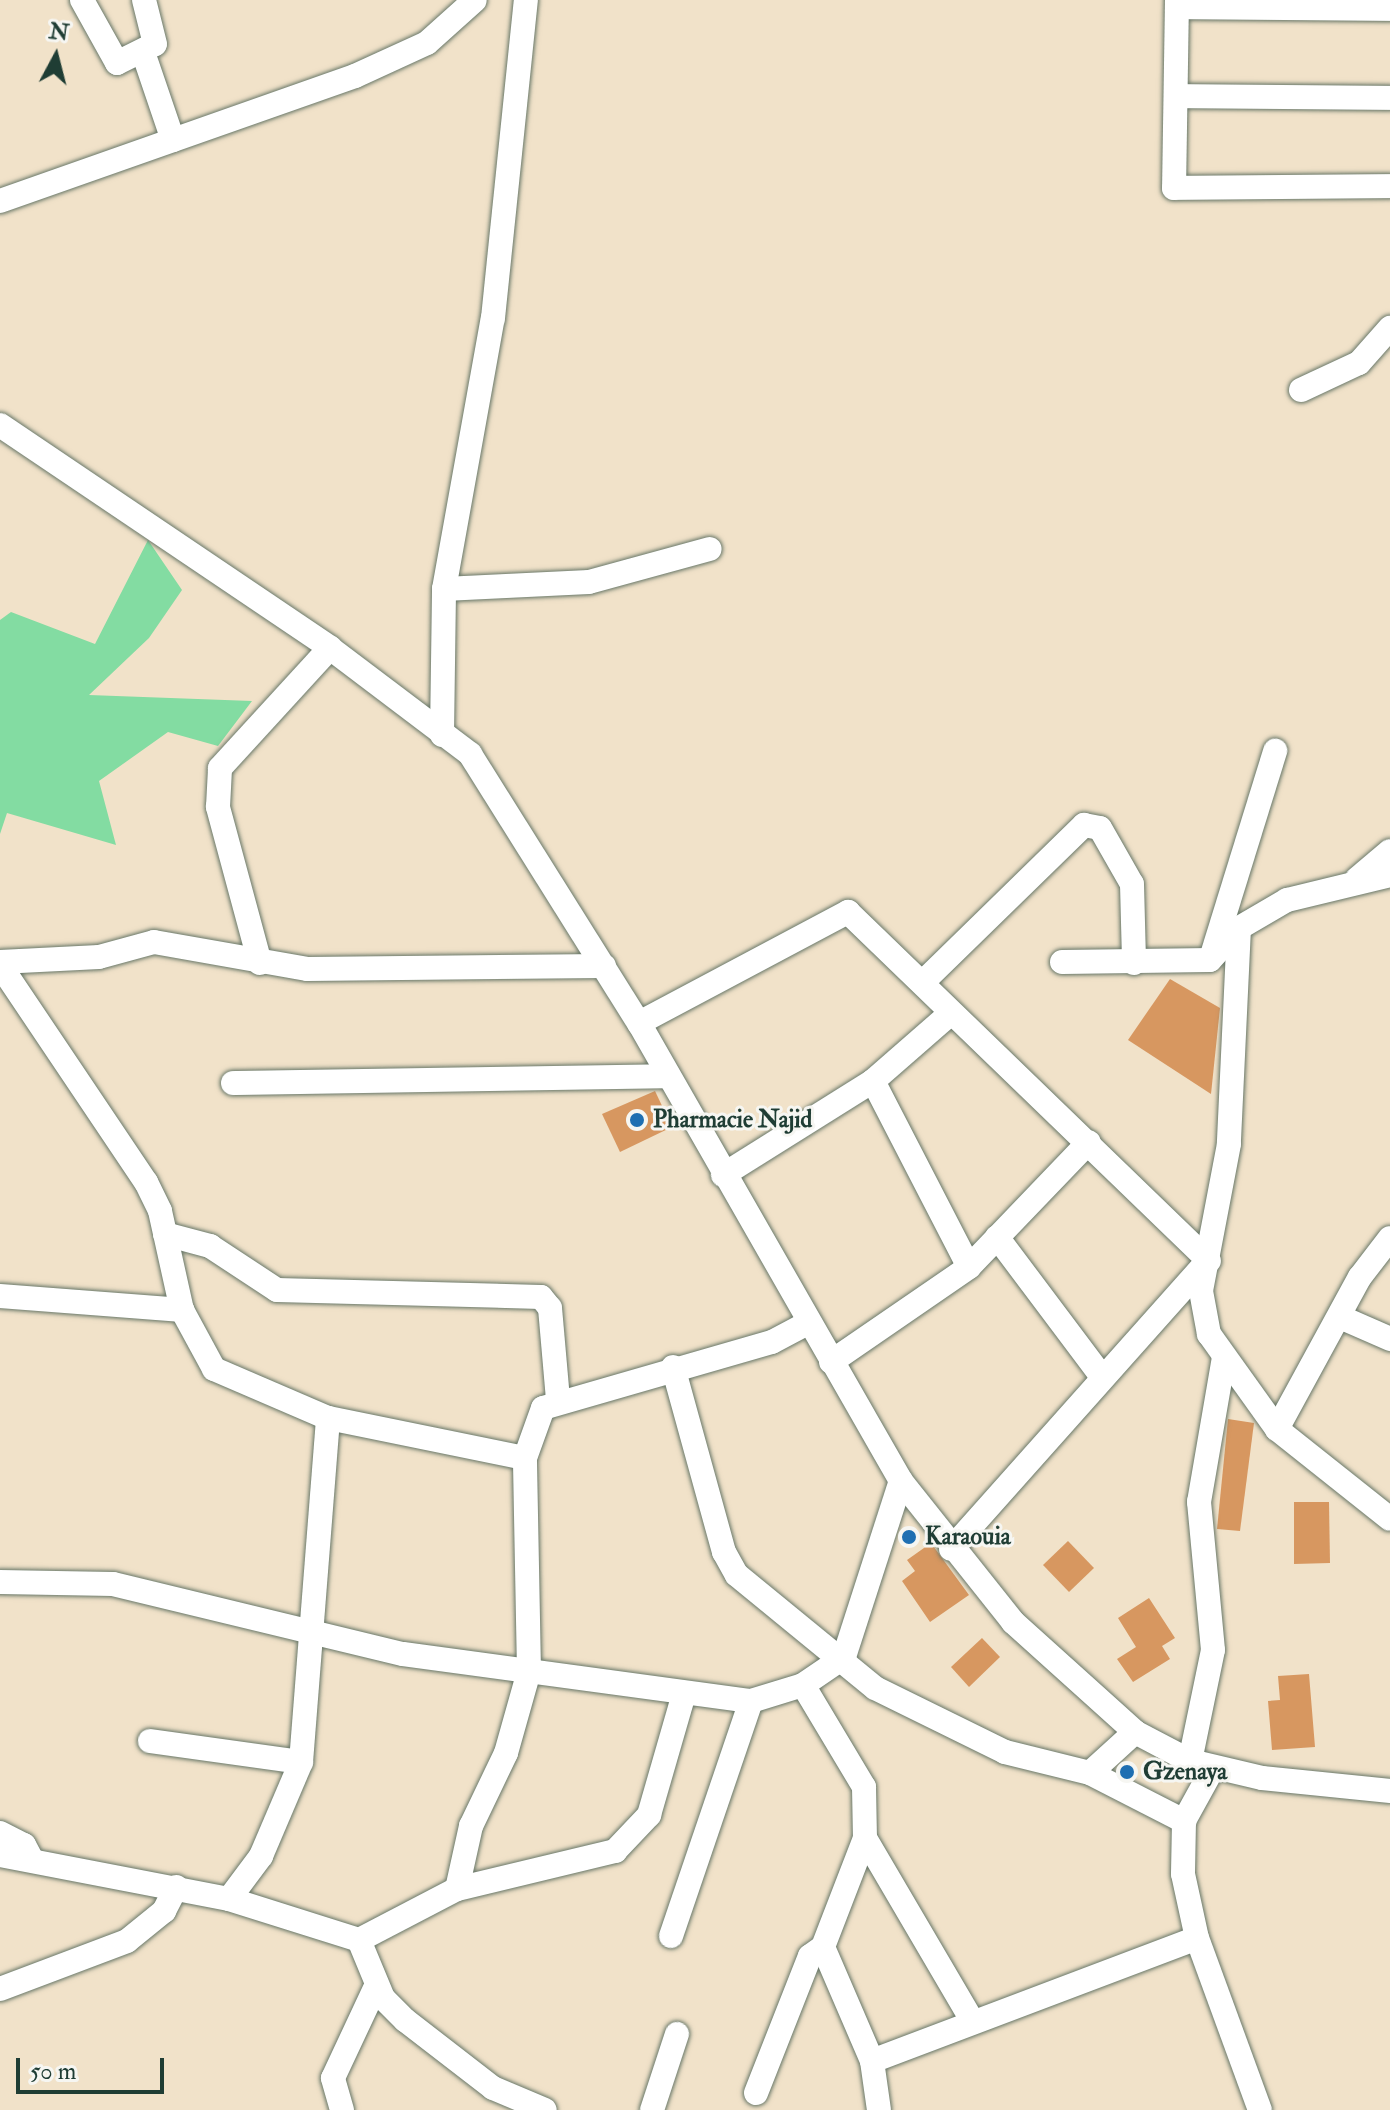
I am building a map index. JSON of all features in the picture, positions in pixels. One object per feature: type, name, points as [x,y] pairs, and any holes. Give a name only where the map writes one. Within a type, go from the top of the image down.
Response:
[{"type":"street","points":[[82,0],[113,62],[143,52],[156,35],[144,0]]},
{"type":"street","points":[[0,201],[173,140],[427,43],[475,0]]},
{"type":"street","points":[[442,735],[444,589],[493,318],[526,0]]},
{"type":"street","points":[[1390,9],[1177,4],[1174,188],[1390,186]]},
{"type":"street","points":[[143,52],[173,140]]},
{"type":"street","points":[[1176,96],[1390,98]]},
{"type":"street","points":[[1301,390],[1359,363],[1390,328]]},
{"type":"street","points":[[0,425],[330,648],[470,754],[495,787],[639,1023],[807,1323],[901,1481],[951,1549],[1013,1622],[1135,1732],[1201,1766],[1390,1791]]},
{"type":"street","points":[[444,589],[589,582],[710,549]]},
{"type":"street","points":[[260,963],[218,807],[220,768],[330,648]]},
{"type":"street","points":[[1210,960],[1275,751]]},
{"type":"street","points":[[923,982],[1084,825],[1100,828],[1132,884],[1134,963]]},
{"type":"street","points":[[1357,879],[1390,851]]},
{"type":"street","points":[[1062,962],[1210,960],[1239,928],[1307,891],[1390,875]]},
{"type":"street","points":[[639,1023],[841,912],[855,916],[951,1013],[1089,1142],[1209,1261]]},
{"type":"street","points":[[1239,928],[1229,1144],[1209,1261],[1205,1317],[1224,1357],[1277,1429],[1390,1519]]},
{"type":"street","points":[[0,964],[99,957],[154,942],[307,969],[604,966]]},
{"type":"street","points":[[0,964],[121,1136],[165,1234],[182,1310],[214,1369],[328,1418],[525,1458]]},
{"type":"street","points":[[723,1175],[873,1081],[951,1013]]},
{"type":"street","points":[[233,1083],[668,1076]]},
{"type":"street","points":[[873,1081],[969,1267]]},
{"type":"street","points":[[831,1362],[969,1267],[1089,1142]]},
{"type":"street","points":[[165,1234],[210,1246],[277,1290],[541,1297],[550,1308],[558,1399]]},
{"type":"street","points":[[1277,1429],[1388,1235]]},
{"type":"street","points":[[997,1237],[1103,1378]]},
{"type":"street","points":[[951,1549],[1209,1261]]},
{"type":"street","points":[[0,1296],[182,1310]]},
{"type":"street","points":[[1340,1317],[1390,1339]]},
{"type":"street","points":[[457,1889],[471,1826],[506,1753],[529,1671],[525,1458],[543,1408],[558,1399],[772,1342],[807,1323]]},
{"type":"street","points":[[1224,1357],[1199,1502],[1213,1650],[1201,1766],[1184,1821],[1183,1874],[1197,1938],[1260,2110]]},
{"type":"street","points":[[673,1367],[724,1552],[737,1575],[844,1657],[875,1688],[950,1730],[1090,1773],[1184,1821]]},
{"type":"street","points":[[229,1899],[261,1856],[301,1762],[328,1418]]},
{"type":"street","points":[[0,1582],[113,1584],[312,1632],[529,1671],[751,1701],[803,1685],[844,1657],[901,1481]]},
{"type":"street","points":[[756,2093],[810,1956],[823,1947],[865,1838],[864,1787],[803,1685]]},
{"type":"street","points":[[0,1855],[31,1858],[229,1899],[359,1940],[457,1889],[615,1851],[649,1815],[684,1694]]},
{"type":"street","points":[[671,1936],[751,1701]]},
{"type":"street","points":[[1090,1773],[1135,1732]]},
{"type":"street","points":[[150,1741],[301,1762]]},
{"type":"street","points":[[0,1833],[24,1845],[31,1858]]},
{"type":"street","points":[[865,1838],[973,2022]]},
{"type":"street","points":[[0,1989],[127,1941],[164,1911],[176,1887]]},
{"type":"street","points":[[872,2061],[1197,1938]]},
{"type":"street","points":[[359,1940],[376,1986],[405,2020],[493,2088],[545,2110]]},
{"type":"street","points":[[823,1947],[872,2061],[879,2110]]},
{"type":"street","points":[[342,2110],[333,2078],[376,1986]]},
{"type":"street","points":[[652,2110],[677,2034]]},
{"type":"green space","points":[[148,540],[182,590],[149,638],[89,695],[252,701],[218,746],[168,732],[99,781],[116,845],[7,813],[0,834],[0,620],[11,612],[95,644]]},
{"type":"building","points":[[1170,979],[1220,1008],[1211,1094],[1128,1040]]},
{"type":"building","name":"Pharmacie Najid","points":[[655,1091],[672,1127],[620,1152],[602,1114]]},
{"type":"building","points":[[1228,1419],[1254,1423],[1240,1531],[1217,1529]]},
{"type":"building","points":[[1294,1502],[1329,1502],[1330,1563],[1294,1564]]},
{"type":"building","points":[[1068,1541],[1094,1568],[1069,1592],[1043,1565]]},
{"type":"building","points":[[931,1543],[969,1595],[930,1622],[902,1581],[915,1571],[907,1560]]},
{"type":"building","points":[[1149,1598],[1175,1638],[1162,1646],[1170,1659],[1133,1682],[1117,1659],[1136,1647],[1118,1618]]},
{"type":"building","points":[[982,1638],[1000,1657],[969,1687],[951,1667]]},
{"type":"building","points":[[1309,1674],[1315,1747],[1272,1750],[1268,1701],[1280,1700],[1278,1676]]},
{"type":"place","name":"Pharmacie Najid","points":[[637,1120]]},
{"type":"place","name":"Karaouia","points":[[909,1537]]},
{"type":"place","name":"Gzenaya","points":[[1127,1772]]}]
